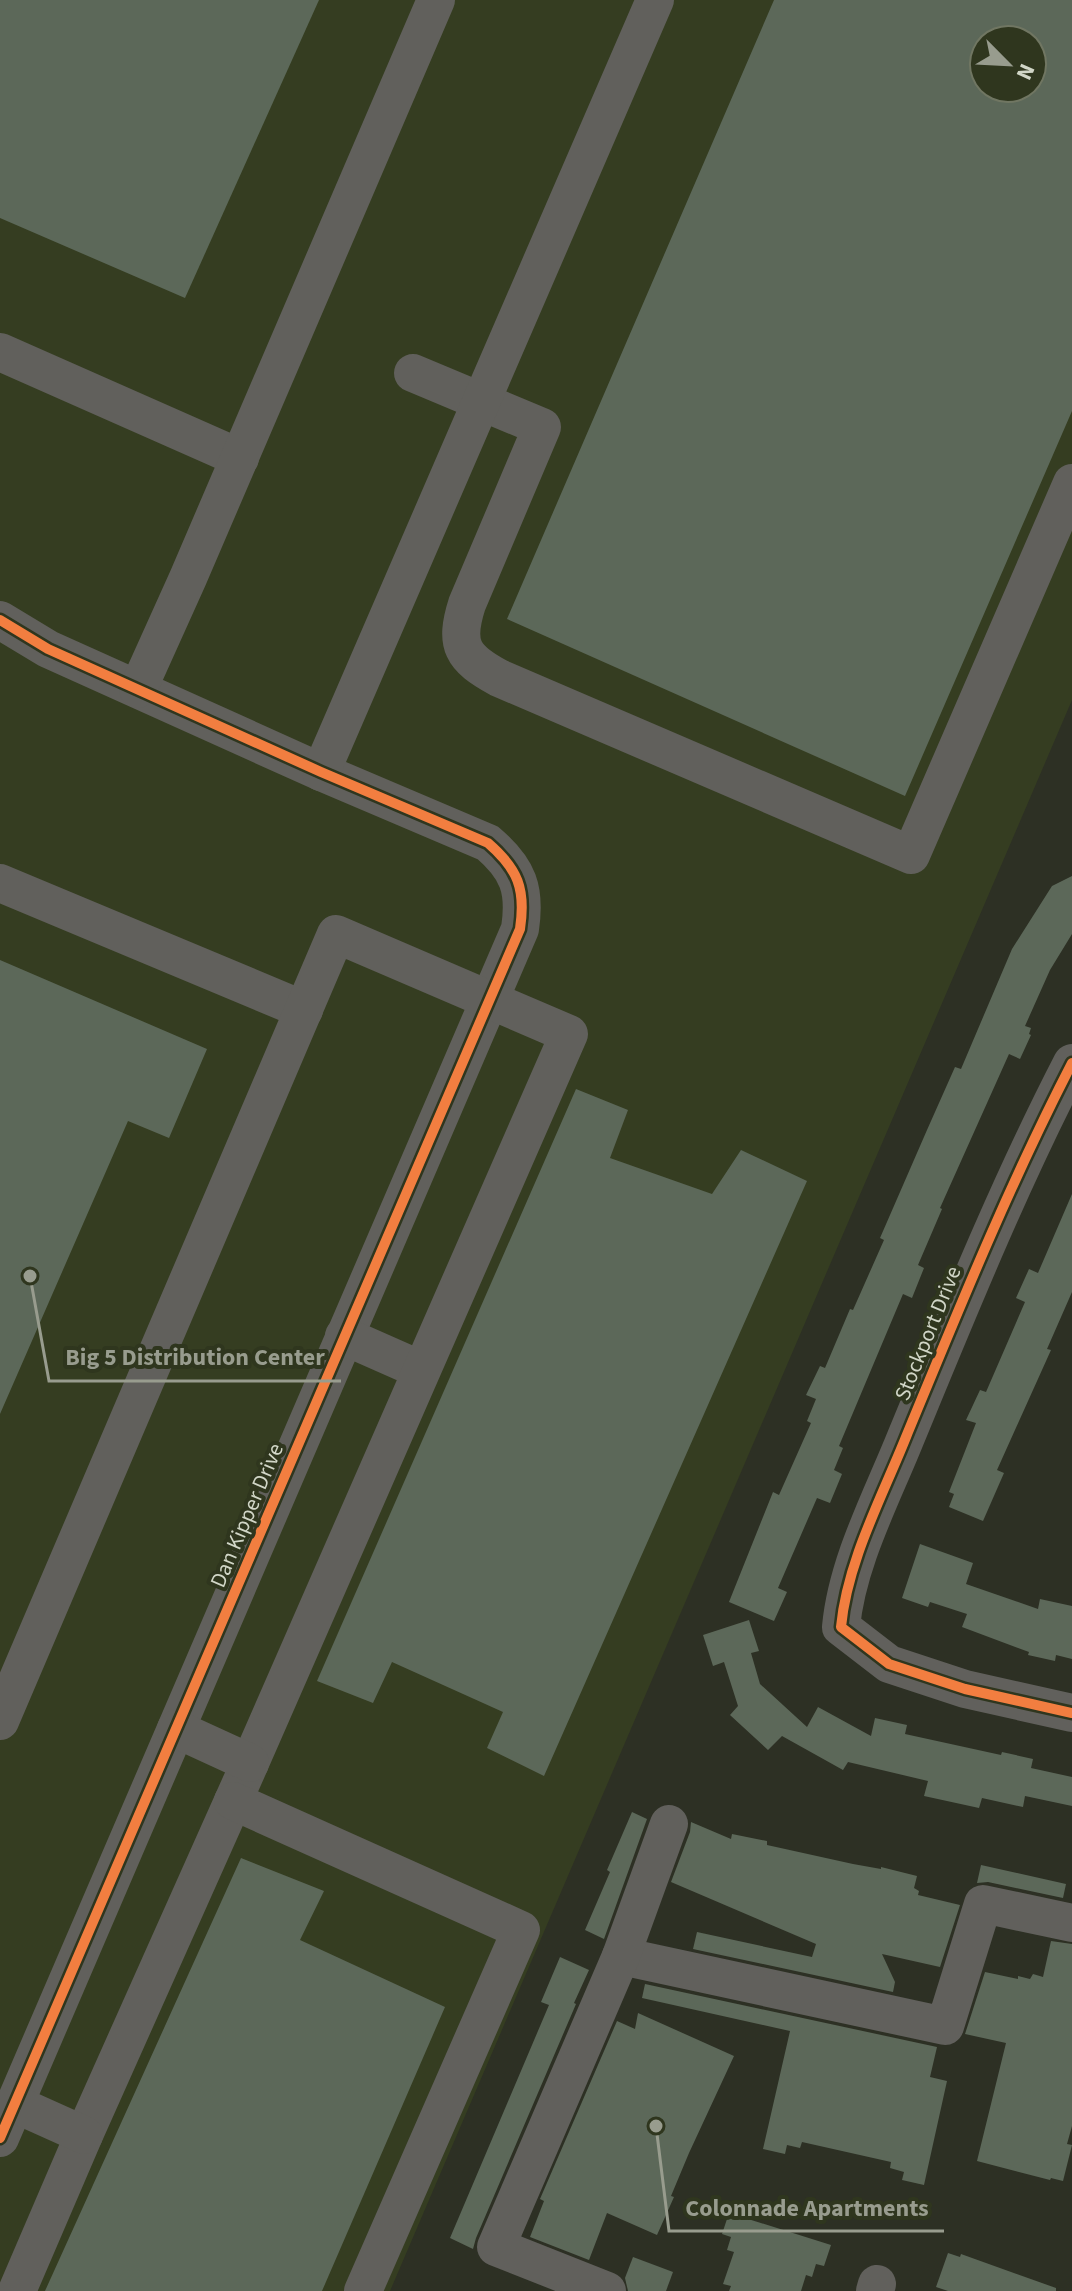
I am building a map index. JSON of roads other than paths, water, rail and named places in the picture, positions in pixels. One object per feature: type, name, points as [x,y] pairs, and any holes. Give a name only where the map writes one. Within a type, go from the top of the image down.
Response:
[{"type":"street","points":[[138,689],[436,0]]},
{"type":"street","points":[[0,620],[48,649],[321,772],[655,0]]},
{"type":"street","points":[[0,352],[240,458]]},
{"type":"street","points":[[413,373],[542,427],[460,626],[463,647],[477,666],[911,855],[1072,483]]},
{"type":"street","name":"Dan Kipper Drive","points":[[7,2121],[520,929],[524,907],[518,879],[504,857],[488,843],[321,772]]},
{"type":"street","points":[[0,883],[304,1010]]},
{"type":"street","points":[[0,1721],[336,934],[569,1034],[17,2291]]},
{"type":"street","name":"Stockport Drive","points":[[1072,1063],[1040,1125],[965,1293],[857,1558],[843,1606],[841,1627],[889,1664],[965,1689],[1072,1713]]},
{"type":"street","points":[[344,1336],[421,1370]]},
{"type":"street","points":[[176,1729],[250,1763]]},
{"type":"street","points":[[233,1801],[521,1930],[363,2291]]},
{"type":"street","points":[[607,2291],[496,2247],[621,1956],[669,1824]]},
{"type":"street","points":[[621,1956],[945,2026],[983,1904],[1072,1923]]},
{"type":"street","points":[[7,2121],[84,2135]]},
{"type":"place","name":"Big 5 Distribution Center","points":[[30,1276]]},
{"type":"place","name":"Colonnade Apartments","points":[[656,2126]]}]
